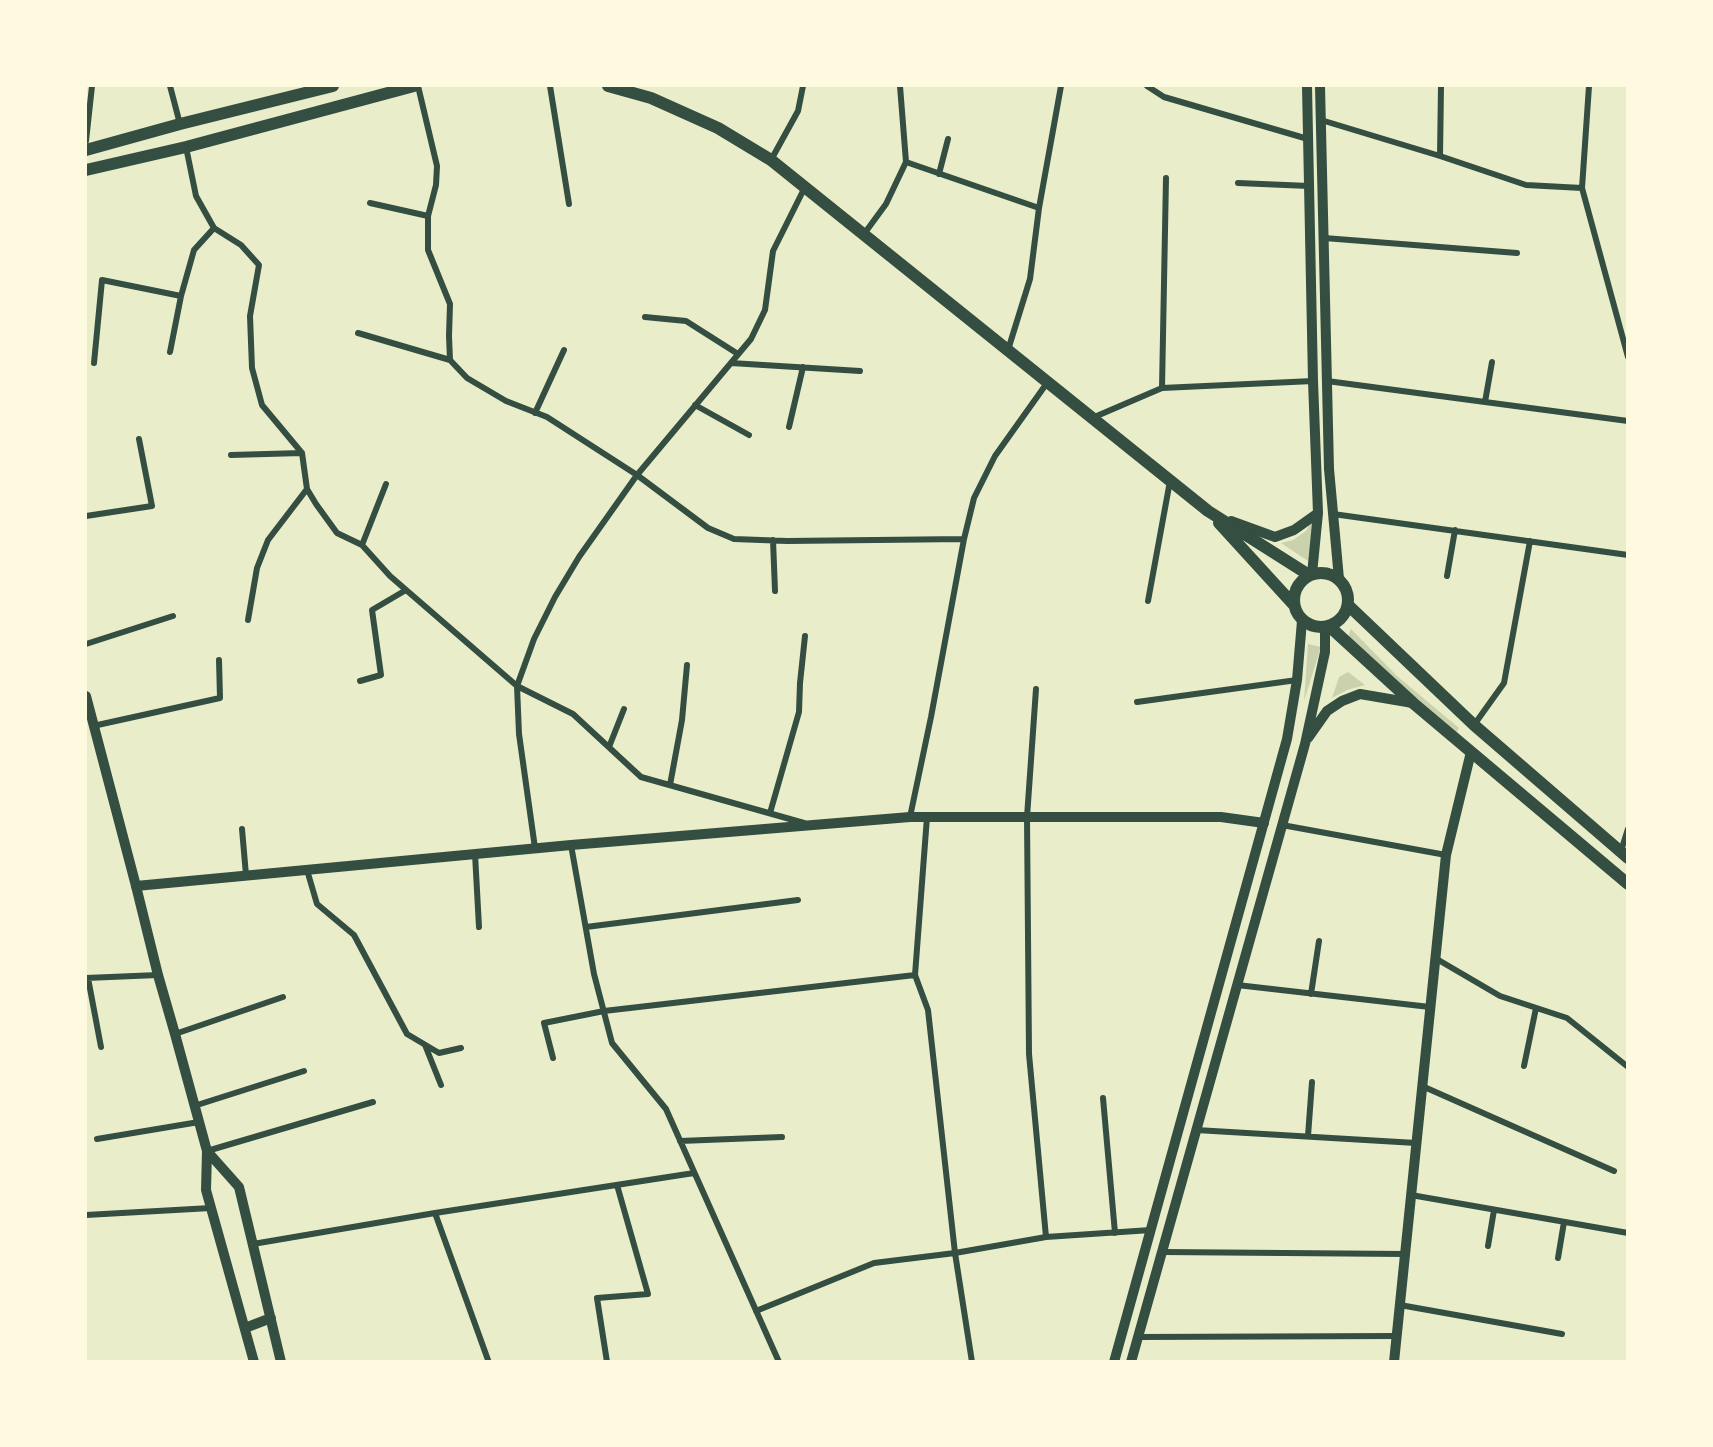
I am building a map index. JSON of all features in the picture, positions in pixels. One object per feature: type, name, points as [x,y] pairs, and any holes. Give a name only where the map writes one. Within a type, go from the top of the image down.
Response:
[{"type":"main road","points":[[86,150],[333,86]]},
{"type":"main road","points":[[86,170],[186,147],[416,86]]},
{"type":"main road","points":[[608,86],[651,98],[718,128],[771,160],[1208,511],[1310,574]]},
{"type":"main road","points":[[1307,86],[1318,513],[1310,574]]},
{"type":"main road","points":[[1320,86],[1329,469],[1339,579]]},
{"type":"main road","points":[[1208,511],[1275,537],[1294,530],[1318,513]]},
{"type":"main road","points":[[1208,511],[1293,604]]},
{"type":"main road","points":[[1321,572],[1339,579],[1345,586],[1348,605],[1338,621],[1320,627],[1311,626],[1302,621],[1293,604],[1293,594],[1303,578],[1321,572]]},
{"type":"main road","points":[[1348,605],[1474,725],[1624,855]]},
{"type":"main road","points":[[1114,1362],[1287,739],[1297,680],[1302,621]]},
{"type":"main road","points":[[1328,626],[1471,753],[1628,884]]},
{"type":"main road","points":[[1131,1362],[1305,744],[1325,652],[1328,626]]},
{"type":"main road","points":[[1305,744],[1327,711],[1342,701],[1360,694],[1413,703]]},
{"type":"main road","points":[[86,696],[158,975],[207,1151],[207,1191],[254,1362]]},
{"type":"main road","points":[[1394,1362],[1446,855],[1471,753]]},
{"type":"main road","points":[[136,886],[535,848],[910,817],[1221,817],[1264,823]]},
{"type":"main road","points":[[207,1151],[239,1187],[281,1362]]},
{"type":"main road","points":[[245,1328],[271,1318]]},
{"type":"street","points":[[86,141],[92,86]]},
{"type":"street","points":[[170,86],[180,124]]},
{"type":"street","points":[[416,86],[437,166],[436,185],[428,216],[428,250],[450,304],[450,360]]},
{"type":"street","points":[[550,86],[569,204]]},
{"type":"street","points":[[771,160],[798,111],[803,86]]},
{"type":"street","points":[[864,235],[886,204],[906,162],[900,86]]},
{"type":"street","points":[[1008,350],[1030,279],[1039,208],[1061,86]]},
{"type":"street","points":[[1440,156],[1441,86]]},
{"type":"street","points":[[1590,86],[1582,188],[1628,357]]},
{"type":"street","points":[[1151,87],[1164,97],[1308,139]]},
{"type":"street","points":[[1321,120],[1526,185],[1582,188]]},
{"type":"street","points":[[939,174],[948,140]]},
{"type":"street","points":[[186,147],[196,196],[214,228],[241,245],[259,265],[249,316],[252,368],[262,405],[302,453],[307,489],[337,533],[362,544],[390,576],[517,686],[573,714],[641,777],[810,825]]},
{"type":"street","points":[[906,162],[1039,208]]},
{"type":"street","points":[[1162,388],[1166,178]]},
{"type":"street","points":[[1238,183],[1309,186]]},
{"type":"street","points":[[535,848],[519,734],[517,686],[534,639],[579,557],[637,475],[751,339],[765,310],[773,250],[805,187]]},
{"type":"street","points":[[370,203],[428,216]]},
{"type":"street","points":[[170,352],[181,296],[194,250],[214,228]]},
{"type":"street","points":[[1324,238],[1517,253]]},
{"type":"street","points":[[94,363],[102,280],[181,296]]},
{"type":"street","points":[[645,317],[686,321],[738,354]]},
{"type":"street","points":[[358,333],[450,360],[467,378],[506,401],[547,417],[637,475],[708,528],[734,539],[964,538]]},
{"type":"street","points":[[535,412],[564,350]]},
{"type":"street","points":[[1485,402],[1492,362]]},
{"type":"street","points":[[731,363],[860,371]]},
{"type":"street","points":[[789,427],[803,367]]},
{"type":"street","points":[[1092,418],[1162,388],[1313,381]]},
{"type":"street","points":[[1327,381],[1628,421]]},
{"type":"street","points":[[910,817],[964,538],[974,498],[995,456],[1047,382]]},
{"type":"street","points":[[695,405],[749,435]]},
{"type":"street","points":[[86,516],[152,506],[139,439]]},
{"type":"street","points":[[231,455],[302,453]]},
{"type":"street","points":[[1148,600],[1170,481]]},
{"type":"street","points":[[362,544],[386,484]]},
{"type":"street","points":[[248,621],[257,568],[268,540],[307,489]]},
{"type":"street","points":[[1333,514],[1628,555]]},
{"type":"street","points":[[1448,576],[1455,530]]},
{"type":"street","points":[[773,540],[775,591]]},
{"type":"street","points":[[1474,725],[1504,683],[1530,541]]},
{"type":"street","points":[[360,681],[381,675],[372,610],[406,590]]},
{"type":"street","points":[[86,644],[173,616]]},
{"type":"street","points":[[770,813],[799,712],[805,636]]},
{"type":"street","points":[[93,726],[220,698],[219,660]]},
{"type":"street","points":[[670,785],[682,720],[687,665]]},
{"type":"street","points":[[1137,702],[1297,680]]},
{"type":"street","points":[[1036,689],[1027,817],[1029,1054],[1046,1237]]},
{"type":"street","points":[[609,747],[624,709]]},
{"type":"street","points":[[927,817],[915,975],[928,1010],[955,1252],[972,1362]]},
{"type":"street","points":[[1282,825],[1446,855]]},
{"type":"street","points":[[243,829],[246,876]]},
{"type":"street","points":[[1624,855],[1628,829]]},
{"type":"street","points":[[571,845],[594,974],[612,1043],[666,1109],[779,1362]]},
{"type":"street","points":[[475,854],[479,927]]},
{"type":"street","points":[[307,870],[317,904],[354,935],[407,1034],[439,1053],[461,1048]]},
{"type":"street","points":[[586,927],[798,900]]},
{"type":"street","points":[[1311,994],[1319,941]]},
{"type":"street","points":[[1435,958],[1500,996],[1567,1018],[1628,1066]]},
{"type":"street","points":[[100,1047],[87,978],[158,975]]},
{"type":"street","points":[[553,1058],[544,1023],[604,1011],[915,975]]},
{"type":"street","points":[[1237,985],[1430,1007]]},
{"type":"street","points":[[175,1034],[283,997]]},
{"type":"street","points":[[1524,1066],[1536,1008]]},
{"type":"street","points":[[424,1045],[441,1085]]},
{"type":"street","points":[[194,1106],[304,1071]]},
{"type":"street","points":[[1308,1136],[1312,1082]]},
{"type":"street","points":[[1422,1086],[1614,1171]]},
{"type":"street","points":[[1103,1098],[1115,1233]]},
{"type":"street","points":[[207,1151],[373,1102]]},
{"type":"street","points":[[97,1139],[199,1122]]},
{"type":"street","points":[[1196,1130],[1416,1143]]},
{"type":"street","points":[[680,1141],[782,1137]]},
{"type":"street","points":[[253,1244],[694,1173]]},
{"type":"street","points":[[607,1362],[597,1298],[648,1294],[617,1185]]},
{"type":"street","points":[[1411,1195],[1628,1233]]},
{"type":"street","points":[[86,1215],[211,1208]]},
{"type":"street","points":[[1488,1246],[1494,1209]]},
{"type":"street","points":[[435,1213],[488,1360]]},
{"type":"street","points":[[1558,1258],[1564,1222]]},
{"type":"street","points":[[756,1311],[873,1263],[1046,1237],[1151,1230]]},
{"type":"street","points":[[1162,1252],[1405,1254]]},
{"type":"street","points":[[1400,1305],[1562,1334]]},
{"type":"street","points":[[1138,1337],[1396,1336]]},
{"type":"green space","points":[[1313,520],[1308,561],[1281,543],[1293,540],[1306,531]]},
{"type":"green space","points":[[1351,629],[1397,676],[1459,728],[1457,732],[1346,642]]},
{"type":"green space","points":[[1308,644],[1321,647],[1304,701]]},
{"type":"green space","points":[[1348,672],[1365,685],[1347,690],[1332,698],[1339,677]]}]
